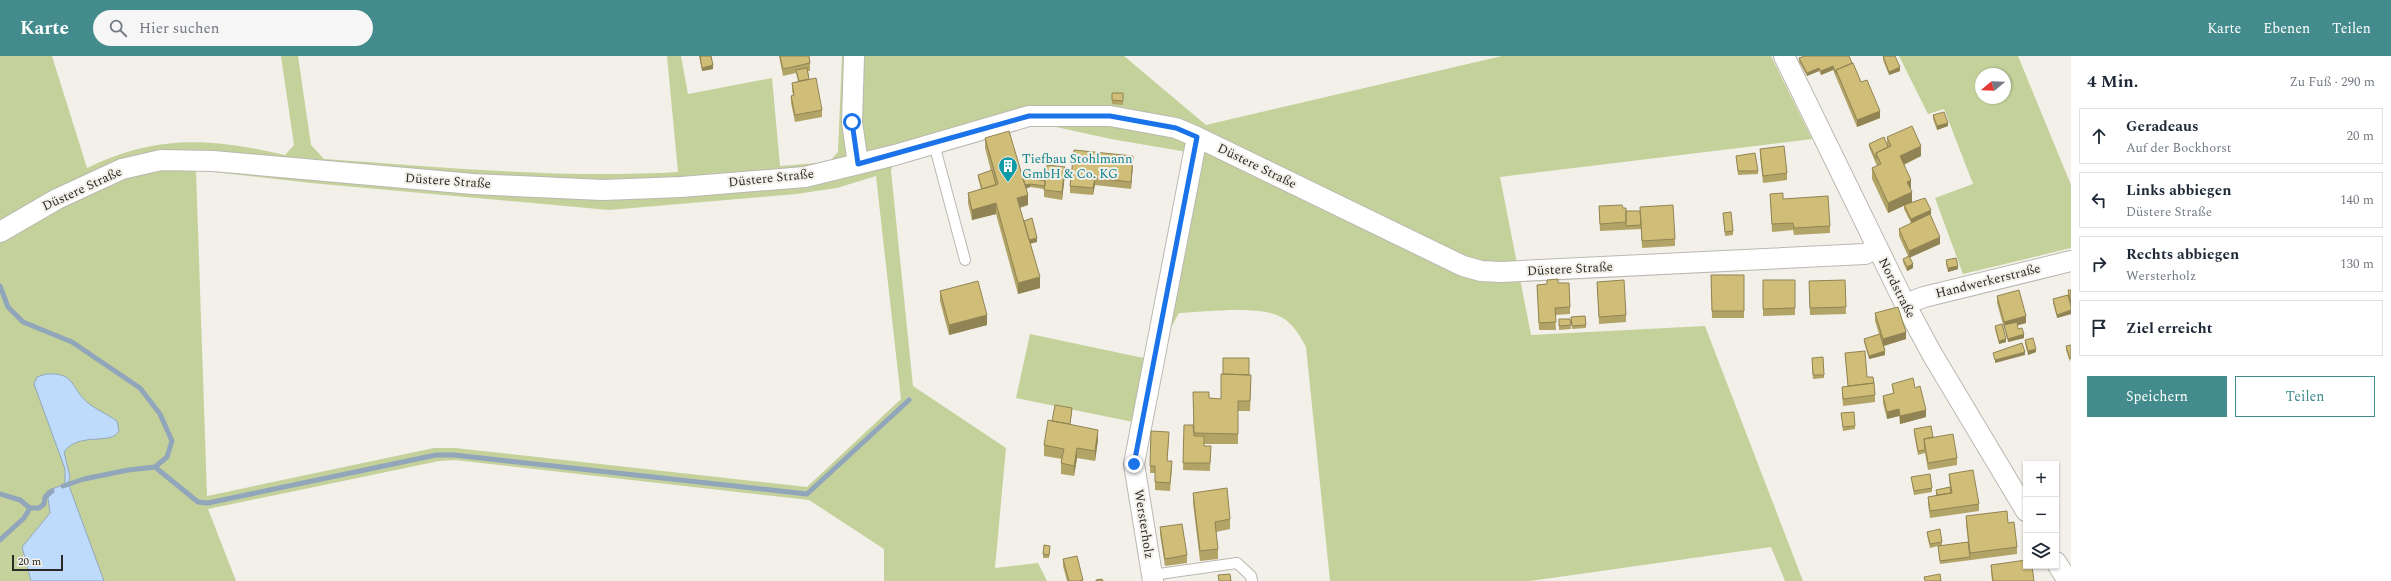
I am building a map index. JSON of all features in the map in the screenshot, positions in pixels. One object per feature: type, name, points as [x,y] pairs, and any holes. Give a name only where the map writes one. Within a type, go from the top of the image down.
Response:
[{"type":"street","points":[[854,56],[852,122],[858,164]]},
{"type":"street","name":"Nordstraße","points":[[1784,56],[1850,188],[1877,248],[1905,304],[1936,361],[2023,506]]},
{"type":"street","name":"Düstere Straße","points":[[0,232],[57,199],[122,169],[161,160],[213,161],[473,184],[603,190],[790,179],[858,164],[934,144],[1029,116],[1110,116],[1176,128],[1463,266],[1481,271],[1501,272],[1865,254],[1877,248]]},
{"type":"street","name":"Wersterholz","points":[[1152,578],[1134,464],[1197,137]]},
{"type":"street","name":"Handwerkerstraße","points":[[1905,304],[1924,296],[2071,261]]},
{"type":"street","points":[[2059,567],[2068,581]]},
{"type":"lane","points":[[934,144],[965,260]]},
{"type":"lane","points":[[1152,578],[1237,563],[1251,576],[1252,581]]},
{"type":"green space","points":[[0,56],[52,56],[87,168],[137,149],[161,144],[184,142],[233,145],[285,155],[294,145],[281,56],[298,56],[311,145],[324,159],[501,171],[590,174],[678,172],[667,56],[681,56],[688,94],[772,78],[780,166],[829,162],[838,152],[842,56],[1124,56],[1206,125],[1502,56],[1771,56],[1812,139],[1500,177],[1531,335],[1705,326],[1803,581],[1785,581],[1771,547],[1530,581],[1330,581],[1306,347],[1296,330],[1281,317],[1272,313],[1260,311],[1232,310],[1179,313],[1153,360],[1187,152],[1111,139],[1029,121],[894,158],[891,171],[913,386],[1006,448],[995,568],[1038,563],[1047,581],[884,581],[884,549],[809,500],[455,460],[439,461],[208,509],[236,581],[104,581],[68,483],[70,477],[64,452],[70,446],[78,442],[109,438],[115,435],[119,431],[117,421],[88,403],[68,378],[56,374],[46,374],[65,469],[65,485],[47,491],[50,513],[30,537],[23,556],[31,581],[0,581]],"holes":[[[196,170],[311,183],[609,210],[796,194],[837,188],[876,176],[901,399],[807,487],[455,448],[434,448],[207,496]]]},
{"type":"green space","points":[[1899,56],[2018,56],[2071,185],[2071,248],[1963,274],[1935,198],[1973,184],[1944,109],[1928,114]]},
{"type":"green space","points":[[1030,334],[1153,360],[1138,423],[1016,398]]},
{"type":"water","points":[[46,374],[56,374],[68,378],[88,403],[117,421],[119,431],[115,435],[109,438],[78,442],[70,446],[64,452],[70,477],[68,483],[104,581],[31,581],[22,547],[50,513],[47,491],[65,484],[65,469],[34,384],[37,377]]},
{"type":"building","points":[[700,56],[711,56],[713,65],[702,68]]},
{"type":"building","points":[[780,56],[809,56],[810,63],[783,69]]},
{"type":"building","points":[[1805,56],[1849,56],[1852,63],[1836,70],[1836,73],[1833,66],[1821,71],[1819,68],[1807,73],[1799,58]]},
{"type":"building","points":[[1883,56],[1895,56],[1900,67],[1889,72]]},
{"type":"building","points":[[1853,63],[1861,82],[1867,80],[1880,111],[1857,120],[1836,70]]},
{"type":"building","points":[[807,68],[809,79],[799,81],[796,70]]},
{"type":"building","points":[[816,78],[822,110],[795,115],[791,96],[794,95],[792,83]]},
{"type":"building","points":[[1112,93],[1123,93],[1123,101],[1112,100]]},
{"type":"building","points":[[1944,112],[1948,123],[1937,126],[1933,115]]},
{"type":"building","points":[[1912,126],[1921,146],[1900,156],[1911,180],[1907,182],[1912,192],[1888,203],[1872,168],[1881,164],[1876,153],[1891,146],[1887,137]]},
{"type":"building","points":[[1009,131],[1028,195],[1017,198],[1040,277],[1018,283],[996,203],[972,210],[968,193],[998,184],[985,138]]},
{"type":"building","points":[[1884,137],[1888,147],[1876,153],[1876,159],[1869,144]]},
{"type":"building","points":[[1784,146],[1787,173],[1763,176],[1760,149]]},
{"type":"building","points":[[1074,150],[1133,156],[1131,182],[1095,178],[1093,188],[1070,186]]},
{"type":"building","points":[[1755,153],[1758,171],[1738,171],[1736,156]]},
{"type":"building","points":[[1047,165],[1065,167],[1062,192],[1044,190]]},
{"type":"building","points":[[992,170],[996,185],[982,189],[978,175]]},
{"type":"building","points":[[1028,171],[1030,178],[1045,181],[1045,186],[1030,184],[1025,185],[1021,173]]},
{"type":"building","points":[[1783,193],[1783,199],[1828,196],[1830,226],[1794,228],[1793,223],[1772,224],[1770,194]]},
{"type":"building","points":[[1925,198],[1931,210],[1911,219],[1904,205]]},
{"type":"building","points":[[1622,205],[1623,208],[1626,208],[1626,222],[1600,224],[1599,206]]},
{"type":"building","points":[[1673,205],[1675,239],[1642,241],[1640,207]]},
{"type":"building","points":[[1626,211],[1640,211],[1641,225],[1626,226]]},
{"type":"building","points":[[1731,212],[1733,231],[1725,232],[1723,213]]},
{"type":"building","points":[[1930,214],[1940,237],[1909,251],[1899,229]]},
{"type":"building","points":[[1032,218],[1037,238],[1029,240],[1024,221]]},
{"type":"building","points":[[1909,256],[1913,264],[1907,267],[1903,259]]},
{"type":"building","points":[[1956,258],[1958,266],[1948,268],[1946,260]]},
{"type":"building","points":[[1711,275],[1744,275],[1744,311],[1712,311]]},
{"type":"building","points":[[1558,279],[1558,283],[1569,283],[1570,307],[1555,308],[1556,322],[1539,323],[1537,285],[1547,284],[1547,280]]},
{"type":"building","points":[[1624,280],[1626,315],[1599,317],[1597,282]]},
{"type":"building","points":[[1763,280],[1795,280],[1795,308],[1763,309]]},
{"type":"building","points":[[1845,280],[1846,307],[1810,308],[1809,281]]},
{"type":"building","points":[[978,281],[987,315],[949,325],[940,291]]},
{"type":"building","points":[[2019,290],[2026,316],[2004,322],[1997,296]]},
{"type":"building","points":[[2068,290],[2071,290],[2071,303]]},
{"type":"building","points":[[2068,295],[2071,310],[2057,315],[2053,299]]},
{"type":"building","points":[[1898,307],[1906,332],[1883,339],[1875,313]]},
{"type":"building","points":[[1585,316],[1586,325],[1572,326],[1571,317]]},
{"type":"building","points":[[1559,319],[1570,319],[1571,325],[1559,326]]},
{"type":"building","points":[[2017,322],[2018,329],[2022,328],[2024,334],[2008,339],[2004,325]]},
{"type":"building","points":[[2002,324],[2006,339],[1999,341],[1995,326]]},
{"type":"building","points":[[1880,334],[1885,351],[1869,356],[1864,339]]},
{"type":"building","points":[[2033,338],[2036,349],[2028,351],[2025,340]]},
{"type":"building","points":[[2022,343],[2025,352],[1995,360],[1993,353]]},
{"type":"building","points":[[2071,345],[2071,358],[2070,359],[2066,346]]},
{"type":"building","points":[[1865,351],[1867,377],[1873,377],[1874,383],[1848,386],[1845,353]]},
{"type":"building","points":[[1823,357],[1824,375],[1813,375],[1812,358]]},
{"type":"building","points":[[1223,358],[1249,358],[1249,375],[1223,374]]},
{"type":"building","points":[[1221,374],[1251,375],[1250,401],[1238,401],[1238,434],[1194,433],[1193,392],[1209,392],[1209,398],[1221,399]]},
{"type":"building","points":[[1913,378],[1915,388],[1920,386],[1926,410],[1900,416],[1899,409],[1887,412],[1883,396],[1894,393],[1892,384]]},
{"type":"building","points":[[1874,383],[1875,395],[1843,399],[1842,387]]},
{"type":"building","points":[[1055,405],[1072,408],[1070,424],[1052,421]]},
{"type":"building","points":[[1854,412],[1855,426],[1843,427],[1841,413]]},
{"type":"building","points":[[1048,420],[1098,430],[1095,451],[1077,448],[1074,466],[1061,463],[1064,449],[1044,445]]},
{"type":"building","points":[[1184,425],[1193,425],[1194,436],[1204,436],[1204,446],[1211,446],[1210,463],[1183,463]]},
{"type":"building","points":[[1931,426],[1933,437],[1924,439],[1925,450],[1918,451],[1914,429]]},
{"type":"building","points":[[1151,431],[1169,432],[1167,461],[1172,461],[1170,483],[1155,482],[1155,466],[1150,466]]},
{"type":"building","points":[[1953,434],[1957,458],[1928,463],[1924,439]]},
{"type":"building","points":[[1973,470],[1979,504],[1930,511],[1928,497],[1952,493],[1949,474]]},
{"type":"building","points":[[1930,474],[1932,488],[1914,491],[1911,477]]},
{"type":"building","points":[[1950,487],[1951,493],[1937,495],[1936,490]]},
{"type":"building","points":[[1227,488],[1230,519],[1215,522],[1218,549],[1200,551],[1193,493]]},
{"type":"building","points":[[2007,511],[2008,523],[2014,522],[2017,547],[1970,553],[1966,516]]},
{"type":"building","points":[[1182,524],[1187,555],[1165,559],[1160,527]]},
{"type":"building","points":[[1940,529],[1942,542],[1930,544],[1927,532]]},
{"type":"building","points":[[1968,542],[1970,557],[1940,561],[1938,546]]},
{"type":"building","points":[[1044,545],[1050,546],[1049,555],[1043,554]]},
{"type":"building","points":[[1077,556],[1083,580],[1069,581],[1063,559]]},
{"type":"building","points":[[2023,560],[2023,569],[2032,569],[2034,581],[1993,581],[1991,565]]},
{"type":"building","points":[[1230,574],[1231,581],[1219,581],[1218,575]]},
{"type":"building","points":[[1940,574],[1941,581],[1925,581],[1924,577]]},
{"type":"waterway","points":[[0,286],[8,307],[23,322],[72,342],[140,388],[160,414],[172,441],[167,457],[155,467],[128,470],[84,479],[63,486]]},
{"type":"waterway","points":[[155,467],[198,502],[208,503],[436,455],[454,455],[807,494],[909,400]]},
{"type":"waterway","points":[[0,540],[24,518],[30,508],[39,508],[44,504],[45,497],[52,491]]},
{"type":"waterway","points":[[0,494],[20,500],[30,508]]},
{"type":"place","name":"Tiefbau Stohlmann GmbH & Co. KG","points":[[1008,183]]},
{"type":"route","points":[[852,122],[858,164],[895,155],[1029,116],[1110,116],[1176,128],[1197,137],[1134,464]]}]
